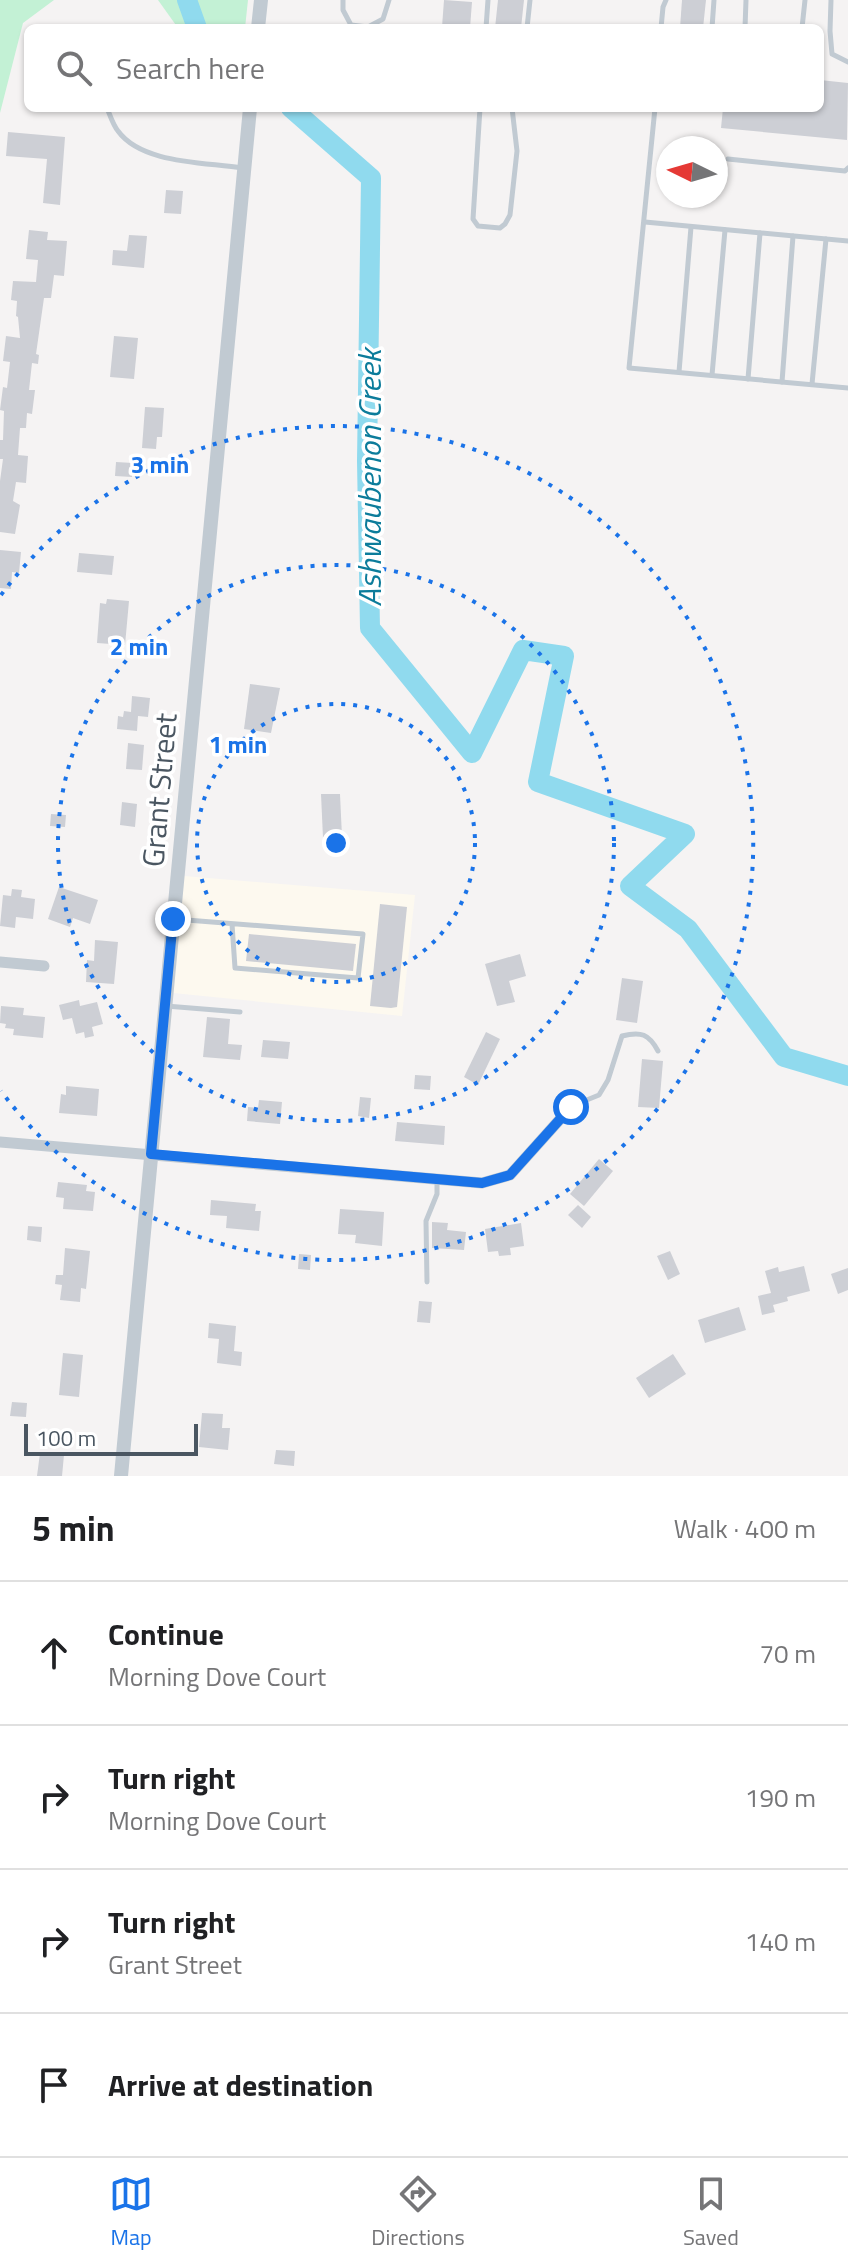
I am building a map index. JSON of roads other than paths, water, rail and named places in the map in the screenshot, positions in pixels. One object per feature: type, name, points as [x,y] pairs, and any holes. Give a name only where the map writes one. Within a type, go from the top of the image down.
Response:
[{"type":"street","points":[[258,24],[261,0]]},
{"type":"street","name":"Grant Street","points":[[121,1476],[250,112]]},
{"type":"street","points":[[0,962],[44,966]]},
{"type":"street","points":[[0,1142],[482,1183],[510,1175],[571,1107]]},
{"type":"lane","points":[[343,0],[343,10],[350,24]]},
{"type":"lane","points":[[374,24],[383,19],[389,0]]},
{"type":"lane","points":[[486,24],[488,0]]},
{"type":"lane","points":[[527,24],[530,0]]},
{"type":"lane","points":[[658,0],[663,7]]},
{"type":"lane","points":[[661,24],[666,0]]},
{"type":"lane","points":[[712,24],[714,0]]},
{"type":"lane","points":[[745,24],[746,0]]},
{"type":"lane","points":[[802,24],[805,0]]},
{"type":"lane","points":[[831,0],[832,54],[848,62]]},
{"type":"lane","points":[[109,112],[116,130],[145,153],[245,168]]},
{"type":"lane","points":[[480,112],[473,219],[478,226],[500,228],[510,215],[517,151],[512,112]]},
{"type":"lane","points":[[655,112],[629,368],[848,388]]},
{"type":"lane","points":[[728,159],[845,171],[848,168]]},
{"type":"lane","points":[[645,222],[848,241]]},
{"type":"lane","points":[[679,372],[691,227]]},
{"type":"lane","points":[[712,375],[725,230]]},
{"type":"lane","points":[[748,379],[760,233]]},
{"type":"lane","points":[[782,382],[793,236]]},
{"type":"lane","points":[[812,384],[826,239]]},
{"type":"lane","points":[[173,919],[363,934],[358,978],[235,968],[232,924]]},
{"type":"lane","points":[[165,1006],[240,1012]]},
{"type":"lane","points":[[571,1107],[599,1095],[608,1080],[622,1036],[637,1032],[651,1038],[658,1051]]},
{"type":"lane","points":[[427,1282],[426,1221],[437,1194],[437,1180]]},
{"type":"waterway","name":"Ashwaubenon Creek","points":[[187,0],[196,24]]},
{"type":"waterway","name":"Ashwaubenon Creek","points":[[296,112],[371,178],[367,461],[370,628],[472,753],[523,650],[564,656],[538,782],[685,834],[630,886],[688,929],[784,1057],[848,1076]]}]
